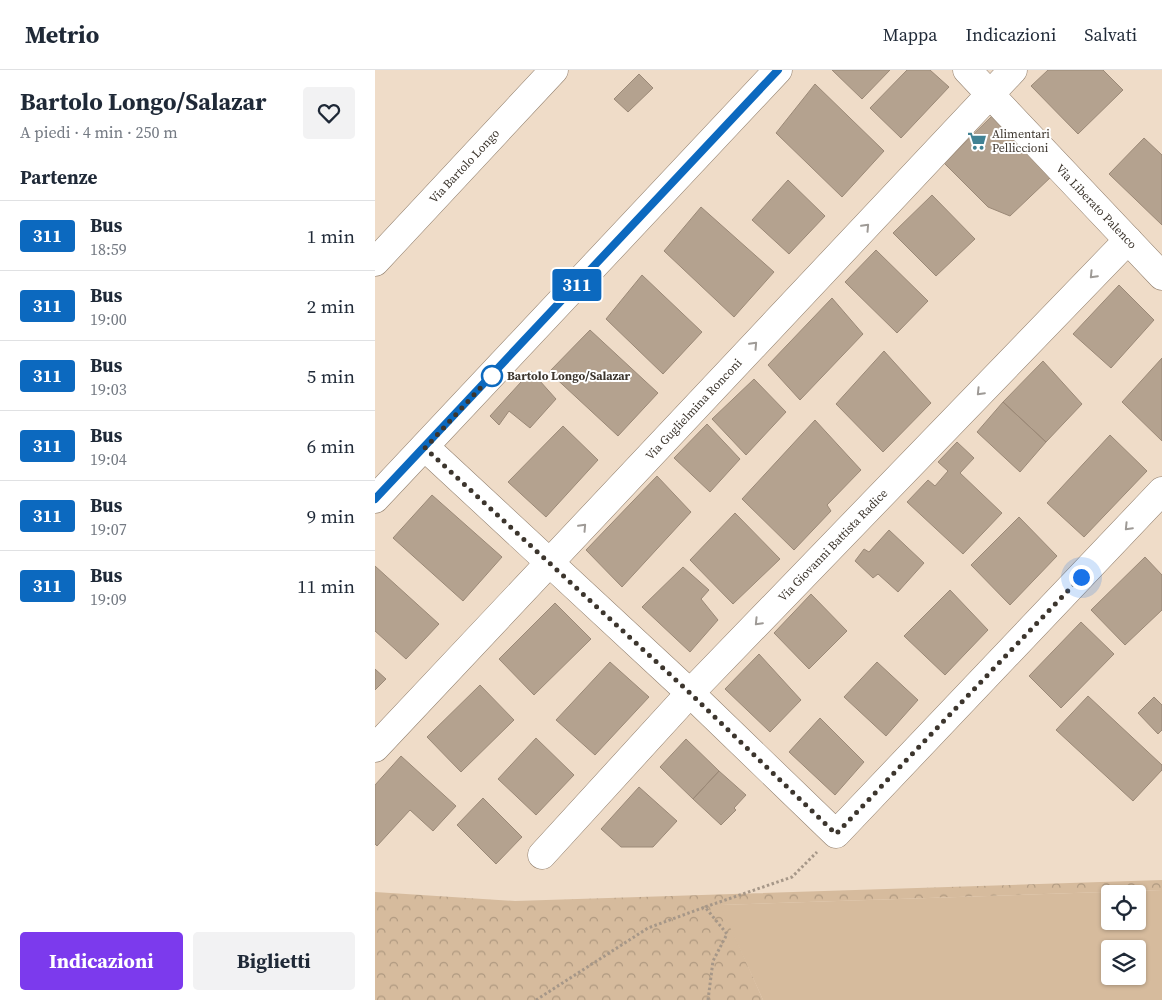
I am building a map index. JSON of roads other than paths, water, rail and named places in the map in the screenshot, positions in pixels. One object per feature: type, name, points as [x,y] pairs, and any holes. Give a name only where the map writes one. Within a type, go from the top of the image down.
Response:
[{"type":"street","name":"Via Bartolo Longo","points":[[375,262],[554,70]]},
{"type":"street","points":[[375,499],[425,448],[777,70]]},
{"type":"street","name":"Via Liberato Palenco","points":[[967,70],[1162,276]]},
{"type":"street","name":"Via Guglielmina Ronconi","points":[[375,748],[1013,70]]},
{"type":"street","name":"Via Giovanni Battista Radice","points":[[542,855],[690,693],[1127,240]]},
{"type":"street","points":[[425,448],[690,693],[836,834],[1162,491]]},
{"type":"place","name":"Alimentari Pelliccioni","points":[[977,141]]},
{"type":"place","name":"Bartolo Longo/Salazar","points":[[492,376]]}]
